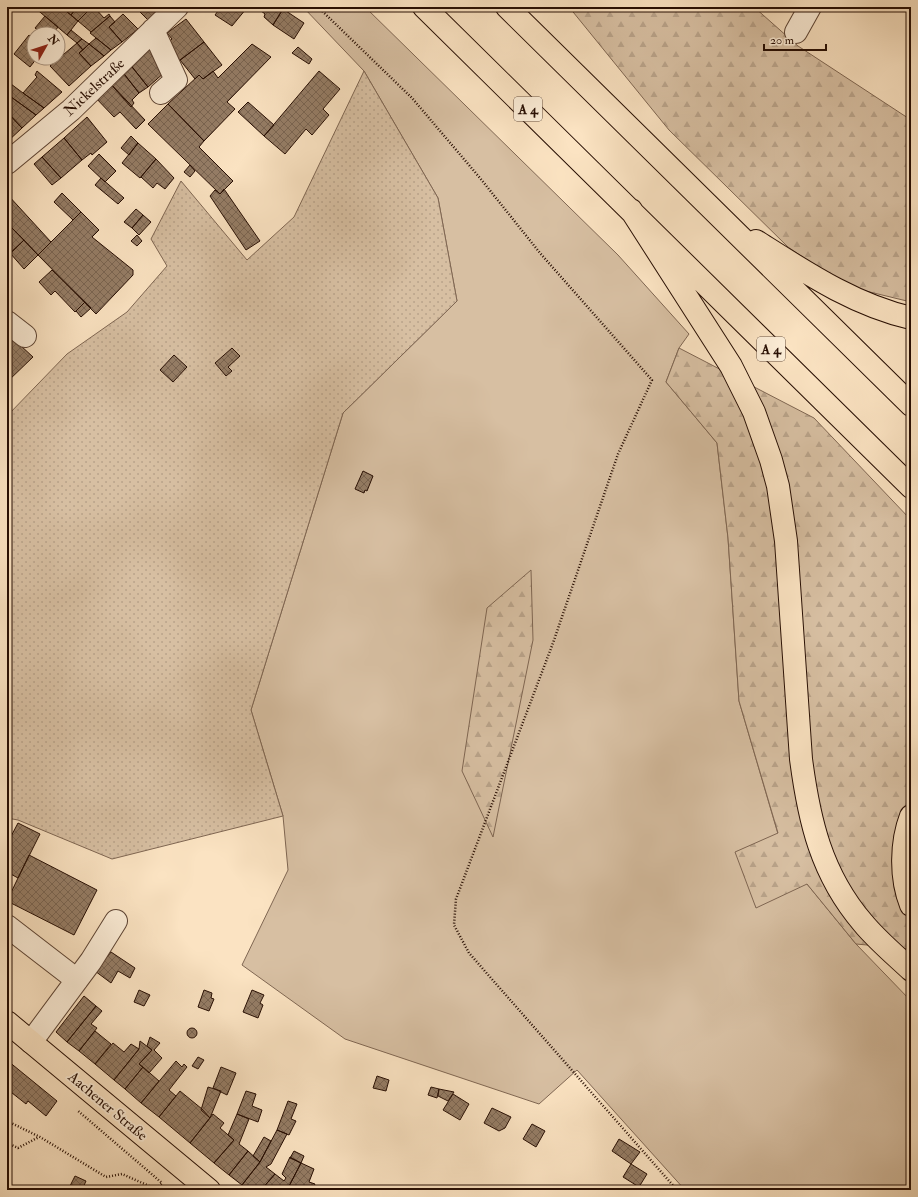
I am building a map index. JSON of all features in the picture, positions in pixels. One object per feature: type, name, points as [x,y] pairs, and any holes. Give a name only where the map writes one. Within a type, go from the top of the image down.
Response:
[{"type":"main road","name":"A 4","points":[[424,7],[911,487]]},
{"type":"main road","points":[[507,7],[911,405]]},
{"type":"main road","points":[[631,210],[721,348],[742,387],[764,435],[778,486],[784,519],[790,586],[801,759],[808,806],[816,836],[830,873],[850,907],[863,923],[911,970]]},
{"type":"main road","points":[[720,217],[802,269],[845,294],[872,306],[911,318]]},
{"type":"main road","points":[[911,816],[904,844],[904,867],[906,887],[911,904]]},
{"type":"main road","name":"Aachener Straße","points":[[7,1022],[209,1190]]},
{"type":"street","name":"Nickelstraße","points":[[7,163],[71,110],[177,7]]},
{"type":"street","points":[[796,32],[810,7]]},
{"type":"street","points":[[153,30],[176,80],[161,93]]},
{"type":"street","points":[[7,322],[25,336]]},
{"type":"street","points":[[31,1042],[77,980],[116,921]]},
{"type":"street","points":[[7,926],[77,980]]},
{"type":"path","points":[[318,7],[412,98],[480,178],[540,253],[652,380],[618,454],[553,643],[456,898],[454,925],[469,954],[677,1190]]},
{"type":"path","points":[[7,1121],[40,1137],[106,1177],[122,1174],[156,1188],[162,1183],[71,1104],[81,1084]]},
{"type":"path","points":[[7,1143],[18,1148],[40,1137]]},
{"type":"green space","points":[[303,7],[365,7],[618,255],[689,334],[679,348],[666,382],[717,443],[728,538],[739,701],[778,834],[736,852],[807,884],[856,944],[911,1001],[911,1190],[685,1190],[577,1070],[539,1104],[345,1039],[242,965],[288,870],[283,816],[251,710],[343,413],[457,301],[438,198],[364,71]]},
{"type":"green space","points":[[569,7],[754,7],[798,46],[911,120],[911,302],[845,286],[788,247],[669,130]]},
{"type":"green space","points":[[364,71],[438,198],[457,301],[343,413],[251,710],[283,816],[112,859],[18,820],[7,818],[7,416],[67,354],[127,312],[167,266],[151,239],[181,181],[247,260],[294,217]]},
{"type":"green space","points":[[679,348],[814,418],[911,520],[911,949],[856,944],[807,884],[756,908],[735,852],[778,833],[739,701],[728,538],[717,443],[666,382]]},
{"type":"green space","points":[[531,570],[533,640],[493,837],[462,771],[487,608]]},
{"type":"building","points":[[34,7],[61,7],[78,21],[67,35],[66,26],[56,26]]},
{"type":"building","points":[[61,7],[77,7],[71,15]]},
{"type":"building","points":[[77,7],[92,7],[78,21],[71,15]]},
{"type":"building","points":[[92,7],[94,7],[104,18],[109,14],[110,16],[91,32],[78,21]]},
{"type":"building","points":[[135,7],[162,7],[149,21]]},
{"type":"building","points":[[221,7],[243,7],[246,9],[232,26],[215,15]]},
{"type":"building","points":[[256,7],[280,7],[283,9],[273,25],[264,17],[265,14]]},
{"type":"building","points":[[283,9],[304,23],[294,39],[273,25]]},
{"type":"building","points":[[123,14],[138,29],[122,42],[109,27]]},
{"type":"building","points":[[45,16],[57,26],[37,26]]},
{"type":"building","points":[[110,16],[115,22],[109,27],[122,42],[111,50],[90,33]]},
{"type":"building","points":[[186,19],[204,42],[179,61],[167,43],[172,39],[167,33]]},
{"type":"building","points":[[71,30],[82,39],[77,43],[67,35]]},
{"type":"building","points":[[96,38],[111,50],[104,56],[89,44]]},
{"type":"building","points":[[26,39],[26,64],[14,54]]},
{"type":"building","points":[[82,39],[89,44],[83,50],[77,43]]},
{"type":"building","points":[[204,42],[222,65],[203,79],[199,75],[195,79],[180,60]]},
{"type":"building","points":[[77,43],[83,50],[79,53],[91,66],[69,86],[50,66],[66,66],[66,52]]},
{"type":"building","points":[[89,44],[104,56],[91,66],[79,53]]},
{"type":"building","points":[[153,44],[165,72],[148,87],[129,63]]},
{"type":"building","points":[[252,44],[271,57],[227,102],[235,109],[204,141],[168,104],[199,75],[203,79],[213,71],[218,78]]},
{"type":"building","points":[[298,47],[312,59],[309,64],[292,53]]},
{"type":"building","points":[[129,63],[148,87],[139,93],[121,70]]},
{"type":"building","points":[[121,70],[139,93],[132,100],[134,103],[131,107],[108,81]]},
{"type":"building","points":[[37,71],[62,92],[44,108],[23,93],[37,77],[35,75]]},
{"type":"building","points":[[319,71],[340,89],[323,109],[329,115],[312,135],[306,129],[285,154],[264,136]]},
{"type":"building","points":[[7,81],[44,108],[36,115],[7,94]]},
{"type":"building","points":[[109,82],[145,120],[136,129],[120,112],[114,117],[93,95]]},
{"type":"building","points":[[7,94],[36,115],[22,128],[7,112]]},
{"type":"building","points":[[248,102],[274,125],[264,136],[238,112]]},
{"type":"building","points":[[168,104],[204,141],[199,147],[233,181],[220,194],[148,124]]},
{"type":"building","points":[[7,112],[22,128],[7,142]]},
{"type":"building","points":[[87,117],[107,142],[92,155],[91,153],[82,160],[64,138]]},
{"type":"building","points":[[131,136],[138,143],[129,155],[121,148]]},
{"type":"building","points":[[64,138],[82,160],[61,178],[42,157]]},
{"type":"building","points":[[138,143],[156,159],[140,178],[122,163]]},
{"type":"building","points":[[99,154],[116,171],[105,182],[88,166]]},
{"type":"building","points":[[42,157],[61,178],[52,185],[34,164]]},
{"type":"building","points":[[156,159],[174,178],[165,189],[157,183],[153,188],[141,177]]},
{"type":"building","points":[[190,165],[195,171],[190,177],[184,172]]},
{"type":"building","points":[[101,178],[124,198],[118,204],[95,185]]},
{"type":"building","points":[[224,189],[260,241],[246,250],[210,196],[215,190],[220,194]]},
{"type":"building","points":[[62,193],[81,212],[73,220],[54,202]]},
{"type":"building","points":[[7,194],[51,242],[38,255],[9,225],[7,227]]},
{"type":"building","points":[[136,209],[143,215],[132,228],[124,222]]},
{"type":"building","points":[[81,212],[99,230],[92,237],[133,270],[133,275],[96,314],[38,255]]},
{"type":"building","points":[[143,215],[151,222],[139,235],[132,228]]},
{"type":"building","points":[[9,225],[24,240],[12,252],[7,246],[7,227]]},
{"type":"building","points":[[137,235],[142,241],[137,246],[131,241]]},
{"type":"building","points":[[24,240],[38,255],[24,269],[10,253]]},
{"type":"building","points":[[52,270],[85,302],[75,312],[55,291],[51,295],[39,282]]},
{"type":"building","points":[[85,302],[91,308],[81,317],[76,311]]},
{"type":"building","points":[[7,333],[33,357],[7,382]]},
{"type":"building","points":[[232,348],[240,356],[228,367],[232,371],[226,376],[215,363]]},
{"type":"building","points":[[174,355],[187,367],[173,382],[160,370]]},
{"type":"building","points":[[363,471],[373,476],[367,491],[365,490],[364,493],[355,489]]},
{"type":"building","points":[[18,823],[40,834],[18,878],[7,872],[7,848],[9,845],[7,844]]},
{"type":"building","points":[[29,855],[97,890],[74,935],[7,901]]},
{"type":"building","points":[[111,952],[135,968],[130,978],[118,971],[111,983],[95,971]]},
{"type":"building","points":[[139,990],[150,995],[144,1006],[134,1002]]},
{"type":"building","points":[[204,990],[212,993],[211,998],[214,999],[209,1011],[198,1007]]},
{"type":"building","points":[[252,990],[264,995],[260,1003],[263,1005],[258,1018],[243,1012]]},
{"type":"building","points":[[84,996],[96,1006],[67,1042],[56,1032]]},
{"type":"building","points":[[96,1006],[102,1011],[91,1024],[97,1028],[79,1051],[67,1042]]},
{"type":"building","points":[[192,1028],[197,1033],[192,1038],[187,1033]]},
{"type":"building","points":[[95,1031],[111,1044],[95,1064],[79,1051]]},
{"type":"building","points":[[150,1037],[160,1043],[154,1050],[162,1058],[149,1073],[139,1064],[152,1050],[147,1046]]},
{"type":"building","points":[[140,1041],[152,1050],[139,1064],[143,1067],[125,1089],[114,1080],[139,1049]]},
{"type":"building","points":[[113,1043],[124,1052],[131,1044],[139,1049],[114,1080],[95,1064]]},
{"type":"building","points":[[198,1057],[204,1060],[198,1069],[192,1066]]},
{"type":"building","points":[[8,1061],[57,1101],[46,1116],[28,1101],[26,1104],[7,1089]]},
{"type":"building","points":[[176,1061],[182,1067],[184,1064],[187,1067],[169,1090],[176,1096],[159,1117],[141,1103]]},
{"type":"building","points":[[143,1067],[159,1081],[141,1103],[125,1089]]},
{"type":"building","points":[[221,1067],[236,1073],[227,1095],[213,1088]]},
{"type":"building","points":[[377,1076],[389,1080],[386,1091],[373,1088]]},
{"type":"building","points":[[208,1087],[221,1091],[210,1118],[201,1110]]},
{"type":"building","points":[[431,1087],[439,1089],[437,1098],[428,1095]]},
{"type":"building","points":[[439,1089],[454,1092],[448,1101],[438,1096]]},
{"type":"building","points":[[180,1091],[202,1109],[210,1118],[190,1143],[159,1117]]},
{"type":"building","points":[[246,1091],[256,1094],[252,1106],[262,1110],[258,1122],[237,1114]]},
{"type":"building","points":[[453,1094],[469,1104],[460,1120],[443,1110]]},
{"type":"building","points":[[288,1101],[297,1104],[291,1119],[296,1121],[289,1135],[277,1130]]},
{"type":"building","points":[[492,1108],[511,1117],[505,1128],[499,1131],[484,1123]]},
{"type":"building","points":[[213,1114],[224,1123],[220,1128],[234,1140],[214,1163],[190,1143]]},
{"type":"building","points":[[237,1114],[249,1119],[239,1144],[248,1151],[229,1175],[214,1163],[234,1140],[228,1135]]},
{"type":"building","points":[[532,1124],[545,1131],[536,1147],[523,1139]]},
{"type":"building","points":[[277,1130],[287,1134],[271,1164],[266,1167],[275,1174],[261,1190],[248,1190],[242,1185],[260,1162]]},
{"type":"building","points":[[264,1137],[271,1141],[260,1162],[253,1156]]},
{"type":"building","points":[[619,1139],[640,1152],[631,1164],[612,1151]]},
{"type":"building","points":[[248,1151],[260,1162],[242,1185],[229,1175]]},
{"type":"building","points":[[294,1151],[304,1156],[301,1163],[290,1158]]},
{"type":"building","points":[[290,1157],[301,1163],[287,1190],[261,1190],[275,1174],[284,1181],[286,1178],[282,1174]]},
{"type":"building","points":[[301,1163],[314,1169],[309,1182],[315,1184],[312,1190],[287,1190]]},
{"type":"building","points":[[631,1164],[647,1174],[639,1187],[623,1177]]},
{"type":"building","points":[[75,1176],[86,1181],[82,1190],[68,1190]]}]
